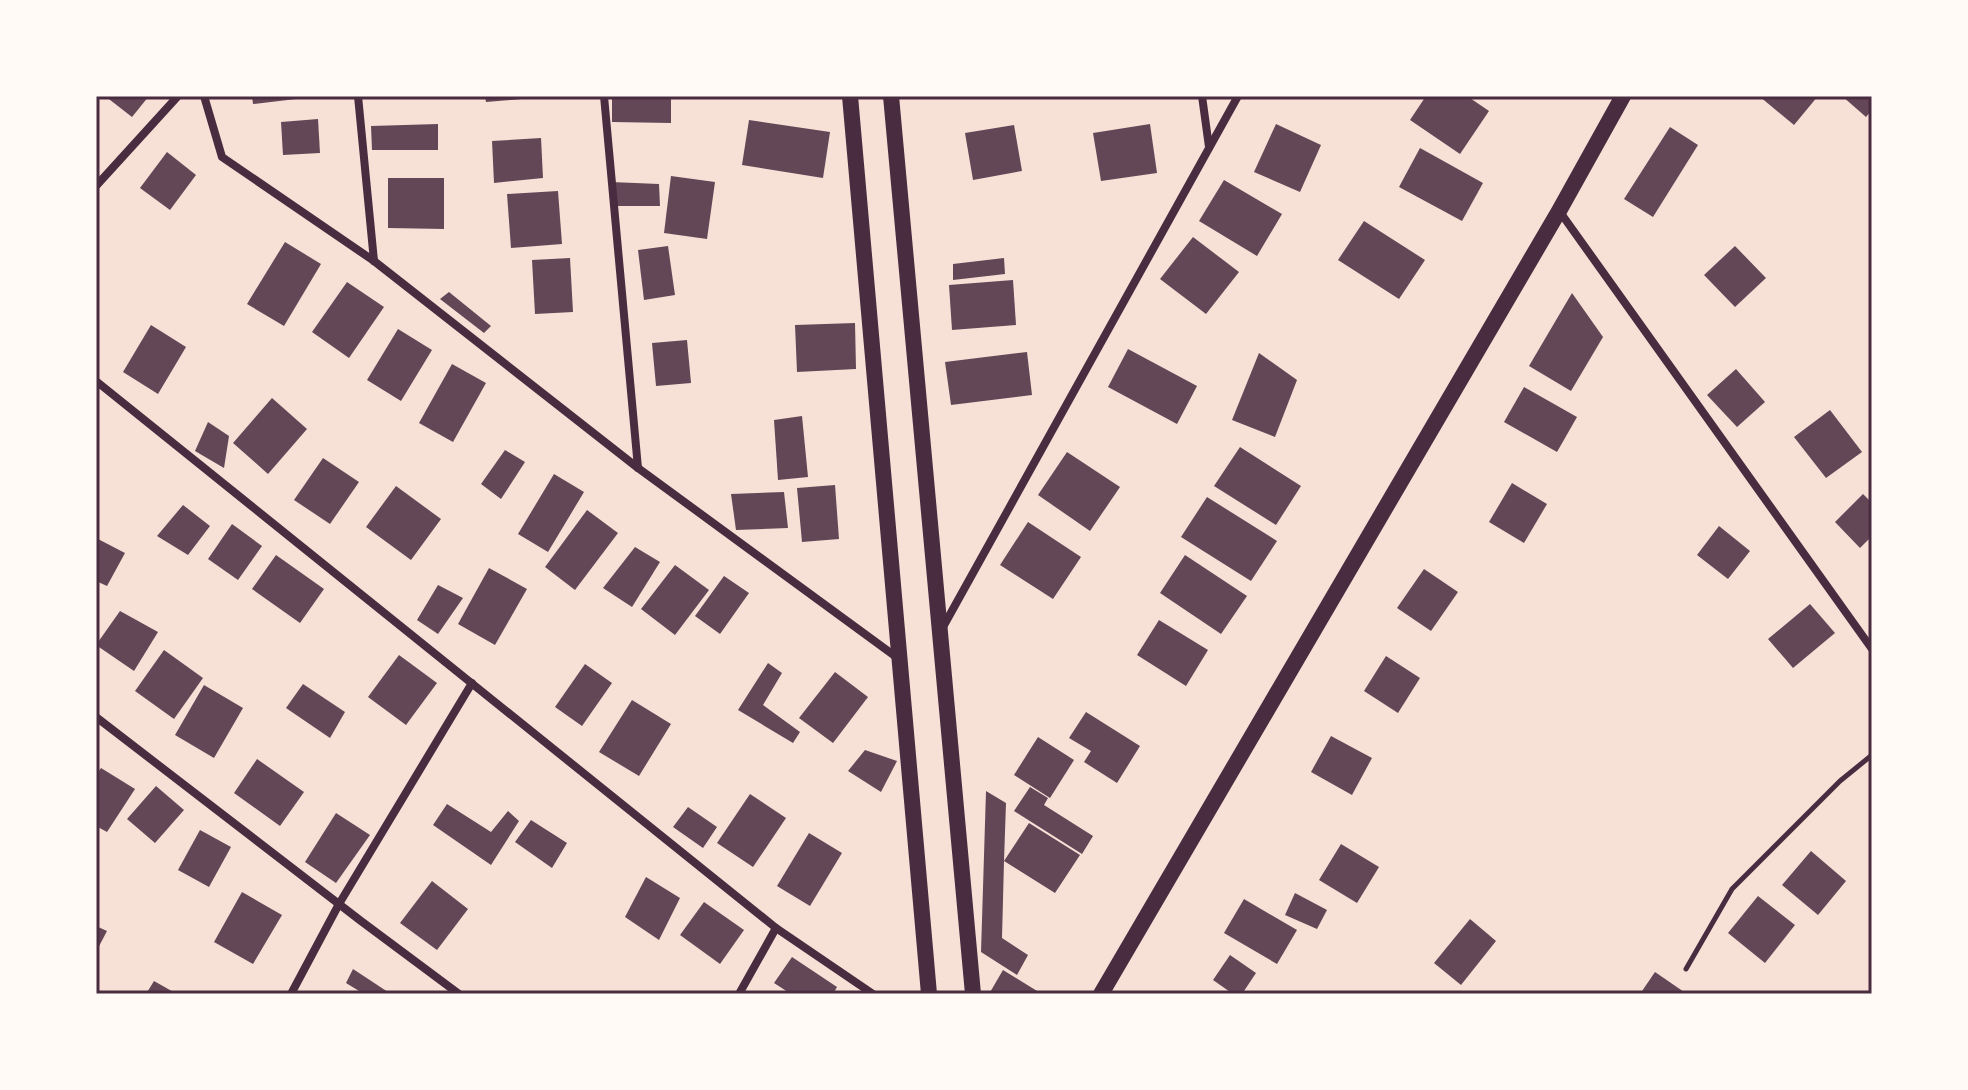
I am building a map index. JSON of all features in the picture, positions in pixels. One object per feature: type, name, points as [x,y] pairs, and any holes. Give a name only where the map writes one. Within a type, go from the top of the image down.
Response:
[{"type":"main road","points":[[850,96],[929,994]]},
{"type":"main road","points":[[891,96],[973,994]]},
{"type":"main road","points":[[1101,994],[1559,211],[1623,96]]},
{"type":"street","points":[[96,186],[178,96]]},
{"type":"street","points":[[204,96],[222,157],[374,261],[638,468],[900,660]]},
{"type":"street","points":[[358,96],[374,261]]},
{"type":"street","points":[[604,96],[638,468]]},
{"type":"street","points":[[1202,96],[1209,148]]},
{"type":"street","points":[[940,633],[1238,96]]},
{"type":"street","points":[[1559,211],[1872,649]]},
{"type":"street","points":[[96,381],[776,928],[873,994]]},
{"type":"street","points":[[291,994],[339,904],[472,683]]},
{"type":"street","points":[[96,717],[459,994]]},
{"type":"street","points":[[739,994],[776,928]]},
{"type":"lane","points":[[1686,969],[1732,889],[1840,781],[1872,755]]},
{"type":"building","points":[[105,96],[149,96],[132,117]]},
{"type":"building","points":[[252,96],[295,96],[296,99],[253,104]]},
{"type":"building","points":[[485,96],[533,96],[533,98],[486,102]]},
{"type":"building","points":[[612,96],[671,96],[671,123],[612,122]]},
{"type":"building","points":[[1426,96],[1467,96],[1489,111],[1460,154],[1410,120]]},
{"type":"building","points":[[1759,96],[1818,96],[1794,125]]},
{"type":"building","points":[[1842,96],[1872,96],[1872,110],[1866,117]]},
{"type":"building","points":[[318,119],[320,153],[283,155],[281,122]]},
{"type":"building","points":[[749,120],[830,132],[823,178],[742,165]]},
{"type":"building","points":[[438,124],[438,150],[372,150],[371,126]]},
{"type":"building","points":[[1150,124],[1157,173],[1101,181],[1093,133]]},
{"type":"building","points":[[1276,124],[1321,145],[1300,192],[1254,172]]},
{"type":"building","points":[[1014,125],[1022,171],[973,180],[965,133]]},
{"type":"building","points":[[1670,127],[1698,145],[1653,217],[1624,199]]},
{"type":"building","points":[[541,138],[543,178],[494,183],[492,141]]},
{"type":"building","points":[[1420,148],[1483,183],[1462,221],[1399,187]]},
{"type":"building","points":[[167,152],[196,175],[170,210],[140,188]]},
{"type":"building","points":[[671,176],[715,182],[707,239],[664,233]]},
{"type":"building","points":[[388,178],[444,178],[444,229],[388,228]]},
{"type":"building","points":[[1224,180],[1282,214],[1257,256],[1199,221]]},
{"type":"building","points":[[611,182],[659,184],[660,206],[612,206]]},
{"type":"building","points":[[558,191],[562,244],[511,248],[507,194]]},
{"type":"building","points":[[1364,221],[1425,260],[1399,299],[1338,260]]},
{"type":"building","points":[[1193,237],[1239,272],[1206,314],[1160,279]]},
{"type":"building","points":[[285,242],[321,264],[284,326],[247,304]]},
{"type":"building","points":[[668,246],[675,295],[644,300],[638,250]]},
{"type":"building","points":[[1735,246],[1766,278],[1735,307],[1704,275]]},
{"type":"building","points":[[570,258],[573,312],[535,314],[532,260]]},
{"type":"building","points":[[1004,258],[1005,274],[953,280],[953,264]]},
{"type":"building","points":[[1013,280],[1016,325],[952,330],[949,285]]},
{"type":"building","points":[[347,282],[384,307],[349,358],[312,332]]},
{"type":"building","points":[[449,292],[491,326],[484,333],[440,299]]},
{"type":"building","points":[[1572,293],[1603,337],[1571,391],[1529,366]]},
{"type":"building","points":[[855,323],[856,369],[797,372],[795,325]]},
{"type":"building","points":[[151,325],[186,347],[158,394],[123,372]]},
{"type":"building","points":[[398,329],[432,350],[401,401],[367,380]]},
{"type":"building","points":[[687,340],[691,383],[656,386],[652,343]]},
{"type":"building","points":[[1128,349],[1197,386],[1177,424],[1108,387]]},
{"type":"building","points":[[1027,352],[1032,395],[951,405],[945,362]]},
{"type":"building","points":[[1259,353],[1297,380],[1275,437],[1232,420]]},
{"type":"building","points":[[452,364],[486,383],[453,442],[419,423]]},
{"type":"building","points":[[1736,369],[1765,402],[1737,427],[1707,395]]},
{"type":"building","points":[[1524,387],[1577,417],[1557,452],[1504,422]]},
{"type":"building","points":[[272,398],[307,429],[268,474],[233,443]]},
{"type":"building","points":[[1830,410],[1862,452],[1826,478],[1794,437]]},
{"type":"building","points":[[802,416],[808,477],[778,480],[774,420]]},
{"type":"building","points":[[208,422],[229,436],[224,468],[195,451]]},
{"type":"building","points":[[1240,447],[1301,486],[1276,525],[1214,486]]},
{"type":"building","points":[[505,450],[525,462],[501,499],[481,484]]},
{"type":"building","points":[[1067,452],[1120,487],[1090,531],[1038,495]]},
{"type":"building","points":[[323,458],[359,482],[330,524],[294,500]]},
{"type":"building","points":[[554,474],[584,492],[548,552],[518,534]]},
{"type":"building","points":[[1512,483],[1547,504],[1524,543],[1489,522]]},
{"type":"building","points":[[835,485],[839,539],[802,542],[797,488]]},
{"type":"building","points":[[396,486],[441,519],[411,560],[366,527]]},
{"type":"building","points":[[784,492],[788,528],[736,530],[731,494]]},
{"type":"building","points":[[1863,494],[1872,503],[1872,536],[1860,548],[1835,522]]},
{"type":"building","points":[[1207,497],[1277,541],[1251,581],[1181,537]]},
{"type":"building","points":[[183,505],[210,526],[188,555],[157,536]]},
{"type":"building","points":[[587,510],[618,533],[575,590],[545,567]]},
{"type":"building","points":[[1028,522],[1081,557],[1053,599],[1000,565]]},
{"type":"building","points":[[232,524],[262,546],[238,580],[208,559]]},
{"type":"building","points":[[1719,526],[1750,551],[1728,579],[1697,555]]},
{"type":"building","points":[[96,538],[125,553],[107,586],[96,581]]},
{"type":"building","points":[[635,547],[660,562],[632,607],[603,588]]},
{"type":"building","points":[[276,555],[324,589],[300,623],[252,589]]},
{"type":"building","points":[[1185,555],[1247,596],[1221,634],[1160,593]]},
{"type":"building","points":[[675,565],[709,590],[675,635],[641,609]]},
{"type":"building","points":[[489,568],[527,589],[495,645],[458,624]]},
{"type":"building","points":[[1424,569],[1458,592],[1431,631],[1397,608]]},
{"type":"building","points":[[724,576],[749,593],[720,634],[695,616]]},
{"type":"building","points":[[438,585],[463,598],[438,634],[417,620]]},
{"type":"building","points":[[1810,604],[1835,633],[1793,668],[1768,639]]},
{"type":"building","points":[[120,611],[158,632],[134,671],[96,645]]},
{"type":"building","points":[[1159,620],[1208,650],[1186,686],[1137,655]]},
{"type":"building","points":[[164,650],[203,678],[174,719],[135,691]]},
{"type":"building","points":[[399,655],[437,683],[406,725],[368,697]]},
{"type":"building","points":[[1386,656],[1420,678],[1398,713],[1364,691]]},
{"type":"building","points":[[768,663],[782,673],[763,705],[800,732],[793,743],[738,710]]},
{"type":"building","points":[[585,664],[612,683],[582,726],[555,707]]},
{"type":"building","points":[[835,672],[868,697],[833,743],[799,718]]},
{"type":"building","points":[[303,684],[345,712],[330,738],[286,708]]},
{"type":"building","points":[[204,685],[243,708],[214,758],[175,735]]},
{"type":"building","points":[[632,700],[671,724],[639,776],[599,752]]},
{"type":"building","points":[[1086,712],[1140,746],[1117,783],[1084,762],[1091,751],[1069,738]]},
{"type":"building","points":[[1331,736],[1372,758],[1352,795],[1311,772]]},
{"type":"building","points":[[1038,737],[1074,760],[1050,798],[1014,775]]},
{"type":"building","points":[[865,750],[897,761],[881,792],[848,771]]},
{"type":"building","points":[[257,759],[304,792],[280,826],[234,793]]},
{"type":"building","points":[[101,768],[135,789],[107,832],[96,826],[96,775]]},
{"type":"building","points":[[156,786],[184,810],[155,843],[127,819]]},
{"type":"building","points":[[1030,787],[1048,798],[1044,805],[1093,836],[1082,854],[1014,811]]},
{"type":"building","points":[[986,791],[1006,803],[1002,938],[1028,955],[1017,975],[981,952]]},
{"type":"building","points":[[750,794],[786,818],[753,867],[717,843]]},
{"type":"building","points":[[447,804],[491,832],[508,811],[519,821],[491,865],[433,825]]},
{"type":"building","points":[[688,807],[717,827],[703,848],[673,827]]},
{"type":"building","points":[[336,813],[370,835],[336,883],[305,862]]},
{"type":"building","points":[[531,820],[567,843],[552,868],[515,842]]},
{"type":"building","points":[[1029,823],[1080,855],[1055,893],[1004,861]]},
{"type":"building","points":[[200,830],[231,847],[209,887],[178,870]]},
{"type":"building","points":[[809,833],[842,853],[810,906],[777,886]]},
{"type":"building","points":[[1341,844],[1379,867],[1357,903],[1319,880]]},
{"type":"building","points":[[1811,851],[1846,881],[1818,915],[1782,885]]},
{"type":"building","points":[[646,877],[680,898],[659,940],[625,917]]},
{"type":"building","points":[[432,881],[468,909],[437,950],[400,923]]},
{"type":"building","points":[[242,892],[282,915],[253,964],[214,942]]},
{"type":"building","points":[[1295,893],[1327,910],[1317,929],[1285,915]]},
{"type":"building","points":[[1758,896],[1795,925],[1765,963],[1728,933]]},
{"type":"building","points":[[1244,899],[1297,930],[1277,964],[1224,933]]},
{"type":"building","points":[[704,902],[744,930],[720,964],[680,935]]},
{"type":"building","points":[[1470,919],[1496,941],[1461,985],[1434,963]]},
{"type":"building","points":[[96,926],[107,931],[96,952]]},
{"type":"building","points":[[1230,955],[1256,973],[1242,994],[1233,994],[1213,980]]},
{"type":"building","points":[[792,957],[837,987],[833,994],[791,994],[774,983]]},
{"type":"building","points":[[353,969],[391,994],[364,994],[346,983]]},
{"type":"building","points":[[1003,970],[1042,994],[989,994]]},
{"type":"building","points":[[1655,972],[1687,994],[1640,994]]},
{"type":"building","points":[[154,981],[177,994],[146,994]]}]
